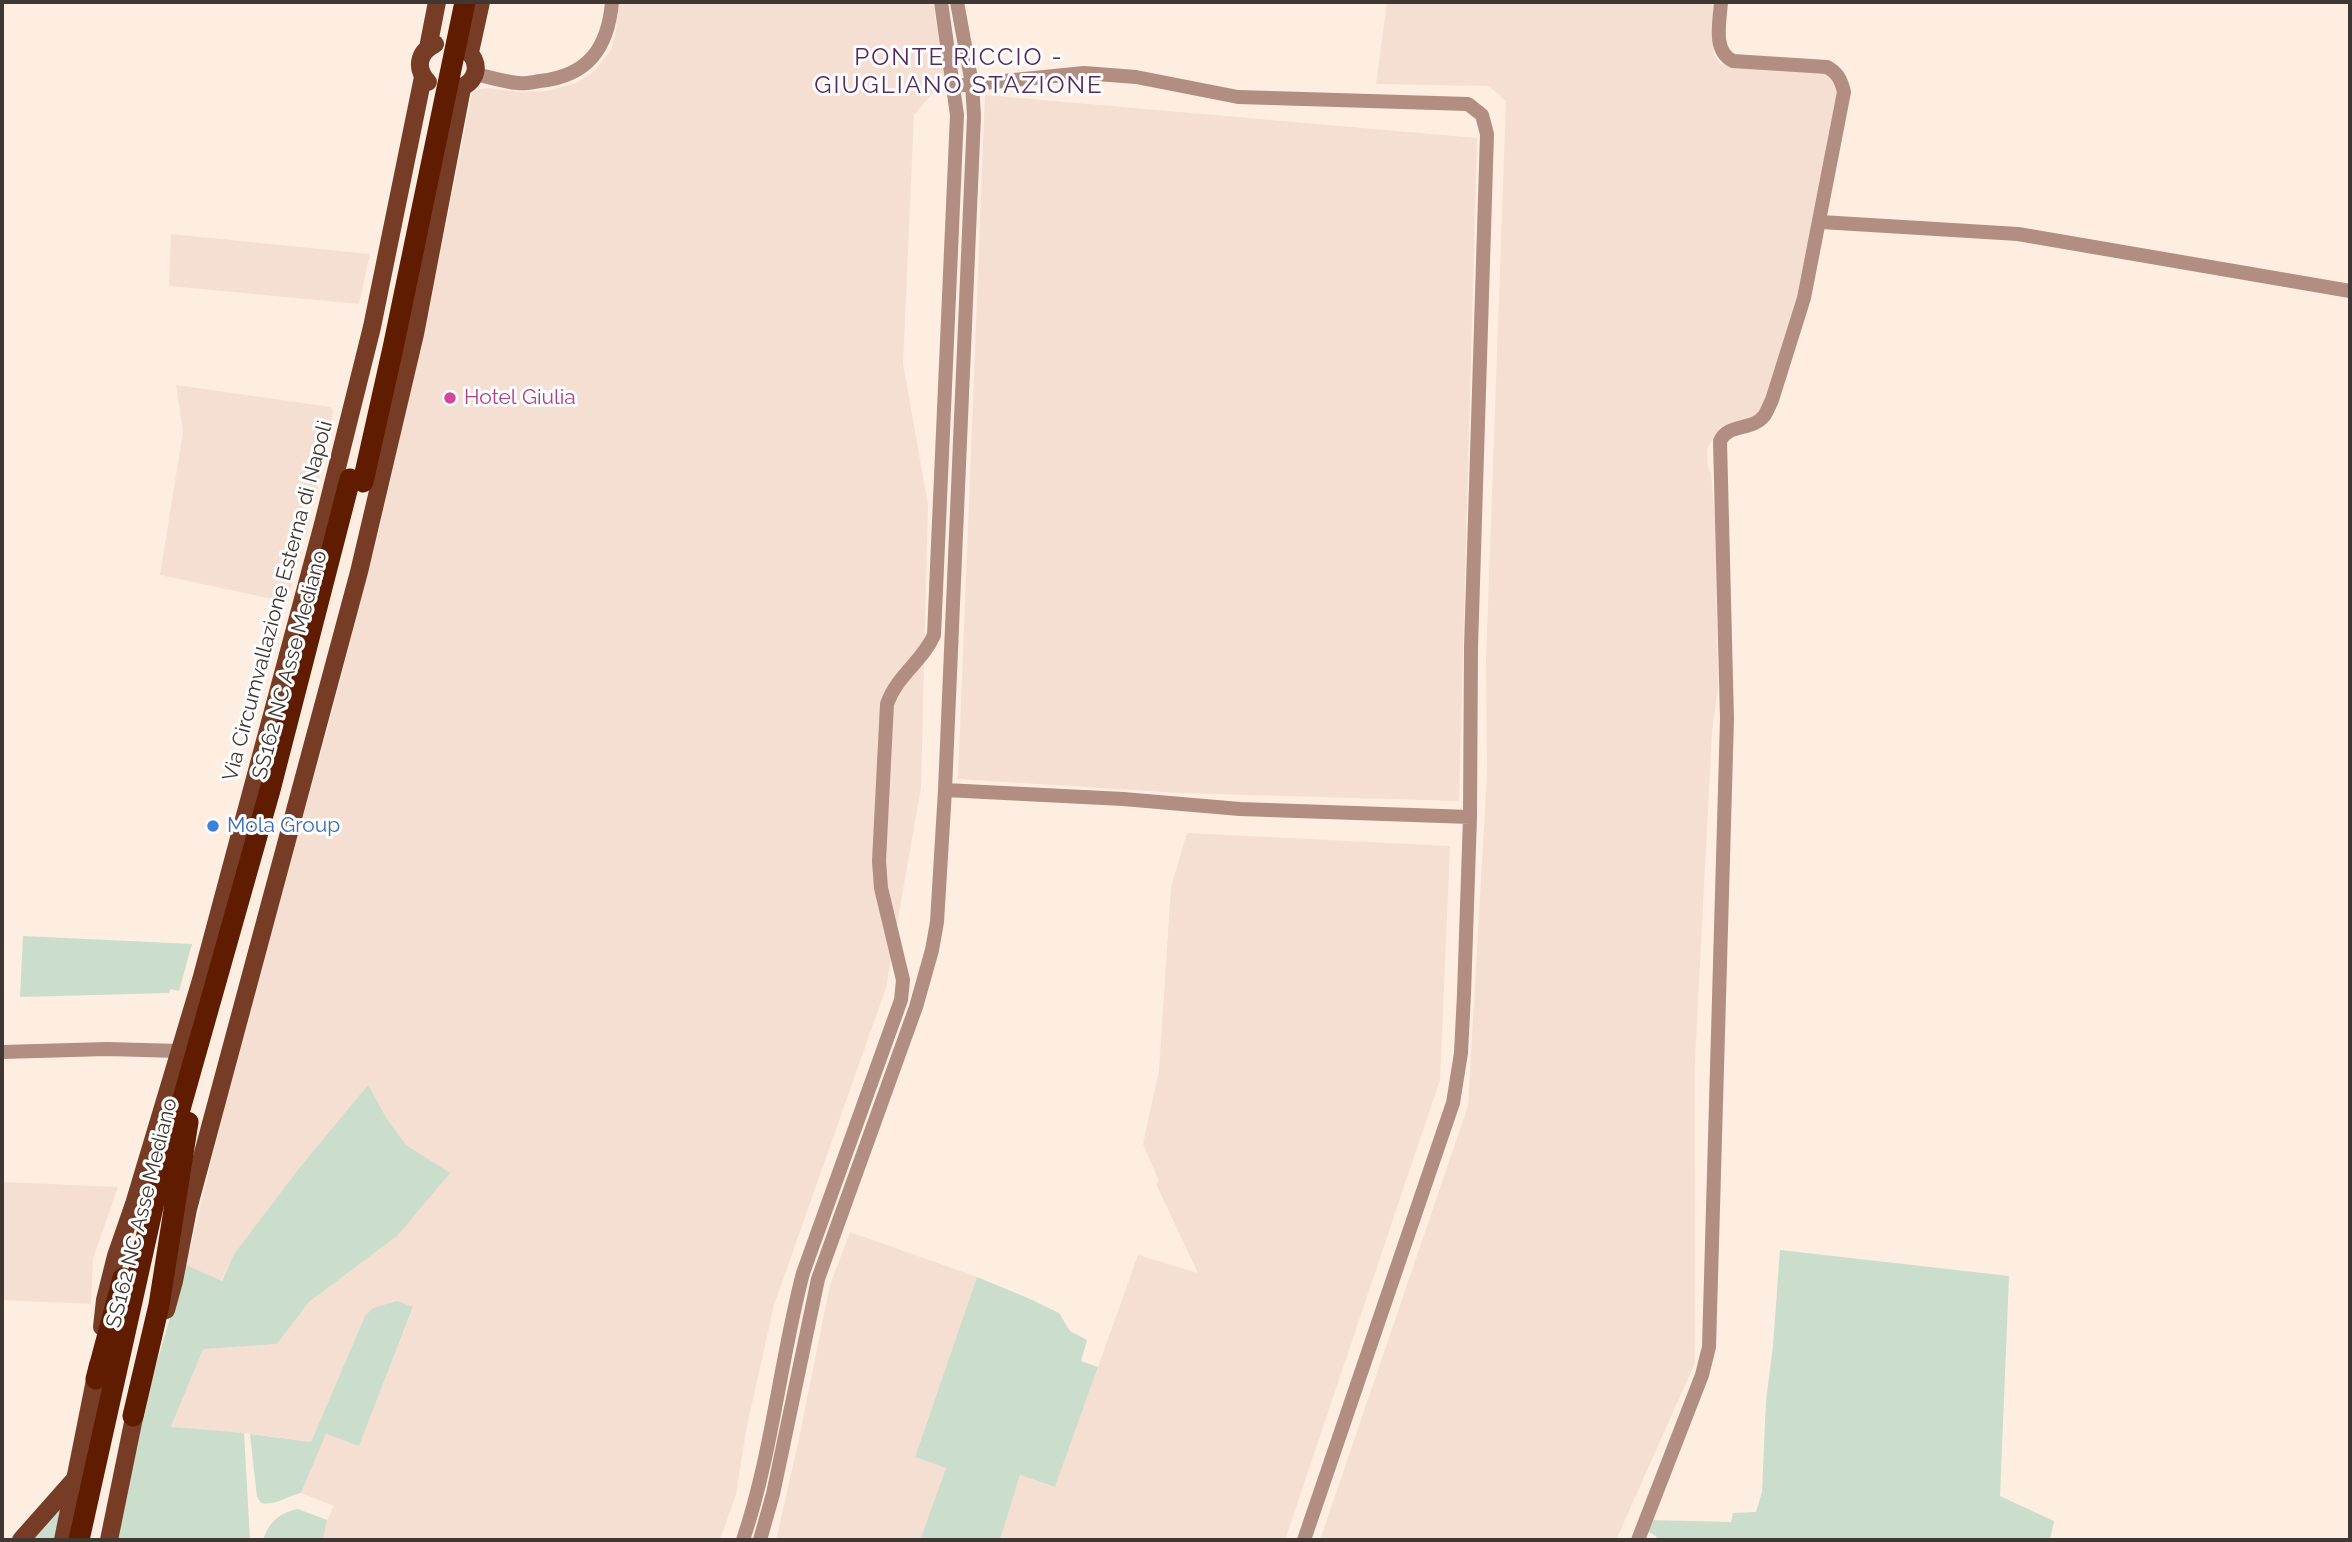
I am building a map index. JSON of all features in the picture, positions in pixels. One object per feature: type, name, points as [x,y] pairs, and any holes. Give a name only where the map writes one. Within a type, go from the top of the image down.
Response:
[{"type":"highway","name":"SS162 NC Asse Mediano","points":[[93,1540],[136,1339],[188,1122],[282,793],[357,480],[450,2]]},
{"type":"highway","name":"SS162 NC Asse Mediano","points":[[79,1540],[155,1198],[393,348],[465,2]]},
{"type":"highway","points":[[133,1416],[159,1305],[188,1122]]},
{"type":"highway","points":[[96,1379],[128,1259],[155,1198]]},
{"type":"main road","name":"Via Circumvallazione Esterna di Napoli","points":[[64,1540],[96,1379],[106,1300],[116,1255],[180,1051],[323,524],[372,327],[425,80],[419,64],[420,58],[432,46],[437,2]]},
{"type":"main road","points":[[108,1540],[133,1416],[174,1281],[188,1209],[359,572],[415,334],[459,88],[469,84],[476,74],[476,65],[467,50],[481,2]]},
{"type":"main road","points":[[21,1540],[77,1476]]},
{"type":"street","points":[[476,74],[519,83],[553,80],[583,68],[598,51],[610,22],[612,2]]},
{"type":"street","points":[[743,1540],[758,1488],[792,1315],[803,1273],[897,1013],[903,988],[901,968],[881,888],[879,861],[886,717],[891,693],[903,674],[930,644],[934,635],[957,115],[941,2]]},
{"type":"street","points":[[760,1540],[774,1494],[818,1279],[911,1020],[937,922],[974,116],[957,2]]},
{"type":"street","points":[[1638,1540],[1702,1375],[1709,1347],[1727,719],[1720,441],[1723,433],[1728,430],[1751,424],[1765,415],[1804,298],[1843,103],[1842,81],[1835,71],[1819,65],[1733,61],[1727,58],[1719,46],[1721,2]]},
{"type":"street","points":[[954,86],[1084,73],[1136,77],[1238,97],[1468,104],[1482,115],[1487,134],[1471,647],[1470,817],[1461,1053],[1453,1103],[1304,1540]]},
{"type":"street","points":[[1821,222],[2018,234],[2350,291]]},
{"type":"street","points":[[945,790],[1123,799],[1240,809],[1470,817]]},
{"type":"street","points":[[2,1052],[107,1049],[180,1051]]},
{"type":"shaded area","points":[[619,2],[933,2],[945,78],[914,115],[903,363],[928,505],[921,787],[886,988],[774,1305],[747,1426],[736,1494],[720,1540],[323,1540],[327,1520],[334,1506],[301,1493],[326,1434],[359,1446],[413,1308],[373,1308],[365,1316],[311,1442],[244,1433],[171,1428],[203,1348],[277,1344],[309,1302],[397,1236],[406,1145],[368,1086],[300,1167],[234,1254],[221,1281],[185,1283],[186,1265],[255,982],[331,716],[378,534],[429,309],[472,94],[479,89],[490,88],[517,92],[547,91],[576,83],[593,72],[611,50]]},
{"type":"shaded area","points":[[1387,2],[1716,2],[1714,55],[1721,64],[1824,69],[1836,80],[1841,94],[1806,272],[1763,410],[1754,418],[1720,427],[1707,449],[1715,518],[1718,687],[1712,733],[1695,1059],[1695,1363],[1616,1540],[1320,1540],[1468,1106],[1487,775],[1486,660],[1506,101],[1489,86],[1376,84]]},
{"type":"shaded area","points":[[985,95],[1477,138],[1459,801],[1181,793],[958,779]]},
{"type":"shaded area","points":[[171,234],[370,254],[359,304],[169,286]]},
{"type":"shaded area","points":[[176,385],[331,407],[333,411],[315,501],[305,501],[302,509],[308,512],[311,518],[306,536],[296,538],[294,546],[301,551],[287,602],[160,575],[183,432]]},
{"type":"shaded area","points":[[1187,833],[1450,846],[1440,1080],[1285,1540],[1000,1540],[1020,1475],[1055,1487],[1138,1255],[1198,1273],[1156,1184],[1159,1181],[1143,1144],[1159,1070],[1171,887]]},
{"type":"shaded area","points":[[2,1182],[118,1187],[93,1259],[91,1304],[2,1300]]},
{"type":"shaded area","points":[[850,1232],[977,1277],[915,1457],[946,1468],[920,1540],[776,1540],[830,1285]]},
{"type":"green space","points":[[23,936],[192,944],[179,991],[171,989],[169,993],[20,997]]},
{"type":"green space","points":[[368,1085],[387,1119],[406,1145],[450,1173],[397,1236],[309,1302],[277,1344],[203,1349],[171,1427],[244,1433],[250,1540],[114,1540],[135,1435],[186,1265],[222,1281],[234,1254],[300,1167]]},
{"type":"green space","points":[[1780,1250],[2009,1276],[2000,1496],[2054,1521],[2050,1540],[1658,1540],[1647,1531],[1648,1520],[1731,1522],[1733,1513],[1756,1512],[1762,1492],[1766,1401]]},
{"type":"green space","points":[[977,1277],[1059,1313],[1070,1331],[1087,1340],[1081,1361],[1098,1367],[1055,1487],[1020,1475],[1000,1540],[920,1540],[946,1468],[915,1457]]},
{"type":"green space","points":[[397,1301],[413,1307],[359,1446],[326,1434],[301,1493],[276,1502],[261,1503],[257,1497],[250,1434],[311,1442],[365,1316],[373,1308]]},
{"type":"green space","points":[[62,1504],[57,1540],[29,1540]]},
{"type":"green space","points":[[298,1509],[327,1520],[323,1540],[263,1540],[276,1519]]},
{"type":"place","name":"Hotel Giulia","points":[[450,398]]},
{"type":"place","name":"Mola Group","points":[[213,826]]},
{"type":"district","name":"PONTE RICCIO - GIUGLIANO STAZIONE","points":[[959,72]]}]
